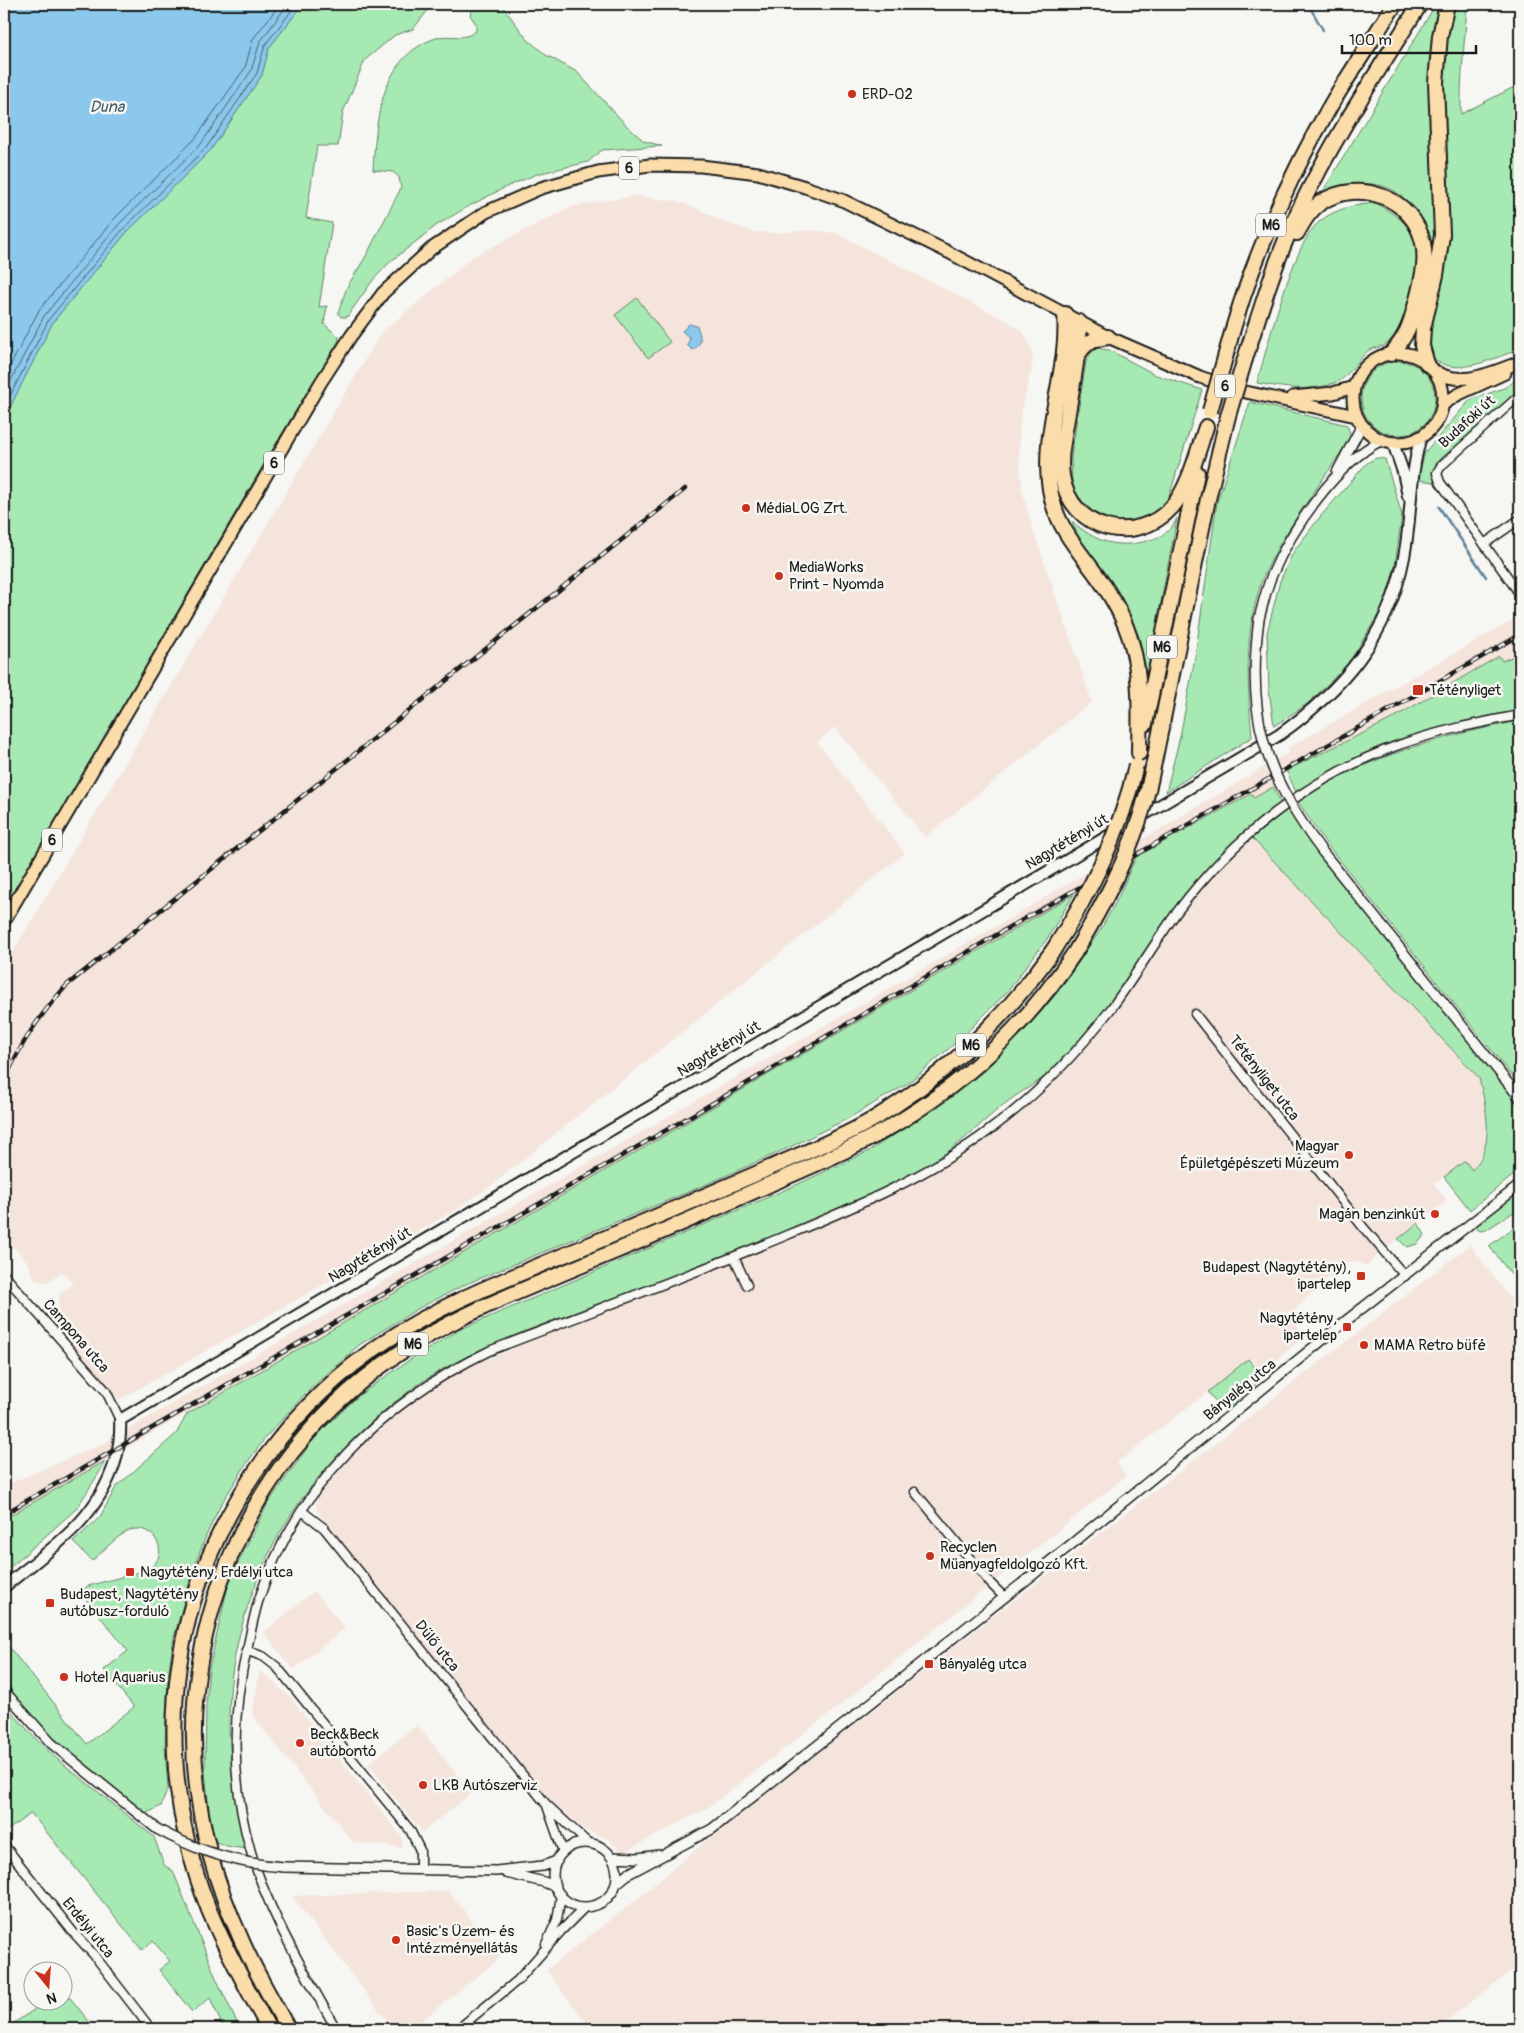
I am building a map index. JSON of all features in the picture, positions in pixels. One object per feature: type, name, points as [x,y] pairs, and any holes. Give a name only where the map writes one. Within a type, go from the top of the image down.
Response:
[{"type":"highway","name":"M6","points":[[269,2029],[224,1944],[194,1868],[181,1811],[176,1769],[174,1731],[177,1675],[184,1634],[199,1582],[221,1531],[263,1461],[300,1414],[344,1373],[385,1341],[436,1312],[497,1283],[655,1218],[810,1150],[870,1121],[934,1078],[970,1047],[1016,1000],[1054,949],[1079,909],[1097,875],[1124,807],[1137,759],[1206,427],[1246,285],[1286,193],[1332,104],[1395,4]]},
{"type":"highway","name":"M6","points":[[288,2029],[240,1938],[216,1876],[198,1798],[193,1722],[200,1657],[218,1588],[238,1537],[263,1491],[278,1469],[314,1425],[355,1386],[394,1357],[443,1327],[496,1301],[663,1232],[857,1145],[906,1118],[956,1083],[998,1046],[1032,1010],[1075,952],[1106,899],[1144,808],[1208,499],[1228,416],[1285,241],[1318,172],[1345,124],[1420,4]]},
{"type":"highway","points":[[1429,367],[1422,346],[1423,328],[1436,274],[1442,235],[1436,82],[1440,36],[1447,4]]},
{"type":"highway","points":[[1268,290],[1303,222],[1320,203],[1350,192],[1370,192],[1387,198],[1407,213],[1417,227],[1423,243],[1425,263],[1409,330],[1391,354]]},
{"type":"highway","points":[[1064,314],[1065,343],[1048,461],[1050,492],[1066,534],[1108,592],[1128,632],[1134,650],[1140,686],[1137,759]]},
{"type":"highway","points":[[1065,343],[1070,332],[1079,322]]},
{"type":"highway","points":[[1079,322],[1076,358],[1062,447],[1062,476],[1067,492],[1080,513],[1108,528],[1128,529],[1141,526],[1163,515],[1173,506],[1184,488],[1206,427]]},
{"type":"highway","points":[[1076,358],[1088,342],[1108,337]]},
{"type":"main road","name":"6","points":[[4,921],[336,358],[383,293],[431,249],[486,212],[541,188],[598,172],[659,166],[701,166],[758,173],[805,186],[842,200],[948,252],[1108,337],[1200,377],[1241,390],[1359,421],[1374,437],[1387,442]]},
{"type":"main road","points":[[1359,421],[1353,407],[1354,387],[1367,365],[1382,356],[1391,354],[1410,355],[1429,367],[1440,382],[1442,405],[1440,413],[1432,426],[1421,437],[1407,442],[1387,442]]},
{"type":"main road","name":"Budafoki út","points":[[1429,367],[1440,374],[1456,380],[1484,374],[1520,362]]},
{"type":"main road","name":"Budafoki út","points":[[1442,405],[1491,380],[1520,362]]},
{"type":"main road","name":"6","points":[[1281,399],[1333,393],[1354,387]]},
{"type":"main road","name":"Nagytétényi út","points":[[120,1420],[1293,725],[1325,700],[1343,680],[1361,658],[1387,611],[1404,558],[1417,448],[1421,437]]},
{"type":"main road","name":"Nagytétényi út","points":[[1387,442],[1404,472],[1409,505]]},
{"type":"main road","points":[[4,1587],[72,1531],[88,1515],[100,1499],[110,1478],[117,1452],[120,1420]]},
{"type":"street","name":"Budafoki út","points":[[1484,544],[1440,482],[1437,473],[1441,466],[1479,430],[1520,395]]},
{"type":"street","points":[[1332,481],[1359,421]]},
{"type":"street","points":[[1387,442],[1356,458],[1332,481],[1303,519],[1286,547],[1272,576],[1259,619],[1254,674],[1258,721],[1264,746],[1279,785],[1290,805],[1322,851],[1520,1098]]},
{"type":"street","points":[[1518,594],[1484,544],[1520,519]]},
{"type":"street","points":[[336,2029],[263,1888],[247,1838],[240,1802],[235,1757],[238,1690],[258,1602],[279,1551],[302,1511],[326,1477],[381,1420],[421,1389],[462,1365],[525,1337],[734,1257],[858,1206],[912,1180],[954,1156],[1006,1118],[1033,1094],[1086,1040],[1110,1010],[1177,912],[1196,888],[1242,840],[1293,799],[1320,782],[1363,760],[1399,745],[1438,733],[1520,715]]},
{"type":"street","name":"Tétényliget utca","points":[[1196,1014],[1405,1276]]},
{"type":"street","name":"Bányalég utca","points":[[458,2029],[518,1980],[585,1907],[601,1903],[613,1891],[616,1884],[628,1874],[712,1830],[1004,1598],[1341,1325],[1520,1185]]},
{"type":"street","points":[[734,1257],[748,1286]]},
{"type":"street","name":"Campona utca","points":[[4,1275],[106,1391],[120,1420]]},
{"type":"street","points":[[915,1492],[1004,1598]]},
{"type":"street","name":"Dűlő utca","points":[[302,1511],[324,1528],[546,1804],[588,1843]]},
{"type":"street","points":[[246,1650],[264,1657],[277,1666],[410,1830],[420,1850],[420,1869]]},
{"type":"street","points":[[4,1692],[51,1743],[157,1829],[184,1843],[225,1858],[264,1866],[284,1867],[496,1871],[543,1866],[556,1861],[563,1852],[579,1843],[588,1843]]},
{"type":"street","name":"Dűlő utca","points":[[546,1804],[563,1852]]},
{"type":"street","name":"Bányalég utca","points":[[588,1843],[603,1848],[612,1857],[638,1858],[669,1853]]},
{"type":"street","name":"Erdélyi utca","points":[[4,1845],[94,1955],[151,2029]]},
{"type":"street","points":[[612,1857],[616,1866],[616,1884]]},
{"type":"street","name":"Bányalég utca","points":[[542,1952],[557,1920],[558,1891],[554,1870],[556,1861]]},
{"type":"street","points":[[496,1871],[544,1882],[558,1891],[568,1901],[585,1907]]},
{"type":"shaded area","points":[[636,196],[676,201],[696,208],[724,222],[753,232],[780,233],[809,230],[836,233],[1007,321],[1023,332],[1031,347],[1033,361],[1020,419],[1019,455],[1022,488],[1030,521],[1092,702],[925,837],[835,727],[817,742],[905,853],[493,1184],[457,1209],[119,1400],[50,1318],[59,1311],[59,1295],[73,1284],[62,1271],[49,1282],[35,1280],[27,1262],[16,1249],[4,1241],[4,967],[381,333],[474,256],[573,206]]},
{"type":"shaded area","points":[[1520,616],[1520,651],[1502,661],[1498,657],[1388,721],[1297,765],[1293,764],[1273,787],[1254,798],[1251,794],[1136,857],[640,1150],[4,1519],[4,1486],[106,1442],[997,926],[1289,752],[1288,748],[1291,746]]},
{"type":"shaded area","points":[[1252,838],[1479,1078],[1487,1114],[1485,1145],[1476,1165],[1471,1170],[1465,1162],[1434,1184],[1447,1201],[1378,1254],[1367,1267],[1359,1262],[1347,1263],[1323,1282],[1289,1316],[1305,1336],[1260,1374],[1248,1360],[1117,1463],[1126,1476],[833,1711],[709,1807],[623,1853],[608,1839],[584,1830],[553,1802],[536,1783],[317,1511],[318,1497],[360,1445],[385,1423],[424,1393],[469,1367],[546,1334],[700,1276],[859,1210],[913,1184],[981,1143],[1048,1087],[1100,1031],[1187,906],[1219,869]]},
{"type":"shaded area","points":[[1470,1245],[1520,1311],[1520,1964],[1436,2029],[591,2029],[546,1970],[633,1902],[722,1828]]},
{"type":"shaded area","points":[[314,1591],[345,1628],[293,1670],[264,1632]]},
{"type":"shaded area","name":"Beck&Beck autóbontó","points":[[260,1671],[290,1697],[402,1837],[402,1848],[353,1842],[252,1715]]},
{"type":"shaded area","points":[[417,1725],[472,1793],[422,1832],[368,1764]]},
{"type":"shaded area","points":[[449,1891],[500,1958],[411,2029],[393,2029],[292,1896]]},
{"type":"green space","points":[[299,4],[431,4],[413,29],[395,35],[365,60],[343,112],[338,146],[317,146],[306,218],[332,223],[319,307],[327,306],[324,324],[339,337],[338,342],[272,450],[4,908],[4,419],[53,322],[127,232],[210,151],[262,75],[269,48],[297,12]]},
{"type":"green space","points":[[475,4],[501,4],[527,39],[546,55],[577,72],[629,128],[644,141],[662,146],[602,150],[588,162],[537,174],[469,206],[437,225],[390,262],[373,280],[347,317],[341,317],[338,313],[347,287],[366,256],[401,188],[399,177],[393,172],[373,170],[379,111],[392,75],[403,60],[417,47],[436,38],[447,36],[461,37],[476,31],[476,24],[470,15]]},
{"type":"green space","points":[[1436,4],[1441,4],[1435,26],[1430,70],[1434,191],[1433,255],[1428,239],[1415,212],[1406,200],[1395,191],[1382,186],[1367,184],[1349,186],[1320,196]]},
{"type":"green space","points":[[1453,4],[1467,4],[1461,114],[1520,84],[1520,349],[1477,364],[1454,367],[1434,359],[1429,352],[1428,344],[1429,324],[1436,286],[1441,78],[1445,41]]},
{"type":"green space","points":[[1376,203],[1408,227],[1419,254],[1418,266],[1408,305],[1398,330],[1385,345],[1368,351],[1342,379],[1329,385],[1298,388],[1257,383],[1282,297],[1300,251],[1309,234],[1319,222],[1332,213],[1353,206]]},
{"type":"green space","points":[[637,298],[670,342],[648,358],[615,315]]},
{"type":"green space","points":[[1097,348],[1109,350],[1156,375],[1202,390],[1168,500],[1150,518],[1134,524],[1117,523],[1097,517],[1081,503],[1072,485],[1071,457],[1086,361]]},
{"type":"green space","points":[[1398,361],[1419,367],[1429,377],[1435,398],[1429,419],[1419,429],[1398,435],[1377,429],[1367,419],[1361,398],[1367,377],[1377,367]]},
{"type":"green space","points":[[1520,378],[1520,390],[1436,466],[1434,482],[1417,480],[1425,452],[1470,400],[1504,388]]},
{"type":"green space","points":[[1250,402],[1347,425],[1351,436],[1294,521],[1273,557],[1261,583],[1250,633],[1248,667],[1252,737],[1166,792],[1180,737],[1195,657],[1217,502]]},
{"type":"green space","points":[[1376,458],[1385,459],[1402,515],[1395,566],[1384,605],[1348,665],[1307,704],[1274,726],[1269,690],[1267,633],[1280,581],[1294,551],[1320,517],[1367,463]]},
{"type":"green space","points":[[1177,518],[1147,674],[1139,637],[1125,606],[1080,541],[1072,521],[1098,539],[1116,544],[1126,544],[1147,541],[1161,536],[1171,528]]},
{"type":"green space","points":[[1519,654],[1520,710],[1460,722],[1400,739],[1354,758],[1296,792],[1286,770],[1293,763],[1297,765],[1388,721],[1499,656],[1502,661]]},
{"type":"green space","points":[[1520,721],[1520,1086],[1325,842],[1298,802],[1337,778],[1404,750],[1473,731]]},
{"type":"green space","points":[[1273,787],[1281,803],[1226,849],[1189,889],[1107,1007],[1068,1054],[1047,1075],[1007,1102],[948,1152],[922,1169],[886,1188],[721,1259],[528,1330],[466,1357],[411,1390],[384,1410],[359,1434],[335,1458],[293,1511],[269,1554],[247,1608],[233,1664],[229,1704],[232,1766],[245,1849],[216,1842],[210,1820],[205,1771],[206,1705],[209,1669],[229,1581],[268,1503],[316,1436],[358,1396],[411,1359],[461,1329],[794,1186],[869,1151],[945,1102],[984,1071],[1021,1034],[1058,992],[1101,929],[1117,900],[1136,857],[1251,794],[1254,798]]},
{"type":"green space","points":[[1287,810],[1520,1107],[1520,1170],[1470,1210],[1444,1177],[1465,1161],[1472,1170],[1484,1150],[1487,1126],[1479,1078],[1252,838]]},
{"type":"green space","points":[[1074,894],[1047,939],[1006,993],[960,1039],[907,1084],[847,1119],[786,1149],[705,1185],[466,1284],[419,1308],[359,1345],[305,1394],[265,1438],[247,1463],[221,1504],[194,1567],[174,1637],[168,1676],[165,1747],[168,1788],[161,1806],[147,1813],[109,1786],[49,1735],[17,1698],[4,1676],[4,1641],[87,1744],[134,1707],[104,1670],[128,1651],[80,1592],[88,1586],[147,1570],[157,1560],[159,1545],[150,1533],[141,1529],[131,1530],[113,1542],[92,1561],[73,1542],[100,1517],[116,1487],[176,1434],[187,1414]]},
{"type":"green space","points":[[1520,1187],[1520,1208],[1486,1230],[1480,1231],[1477,1229],[1476,1221]]},
{"type":"green space","points":[[1418,1223],[1425,1235],[1417,1244],[1407,1247],[1398,1239]]},
{"type":"green space","points":[[1520,1223],[1520,1286],[1489,1246]]},
{"type":"green space","points":[[1248,1359],[1260,1374],[1254,1387],[1247,1388],[1234,1406],[1227,1412],[1221,1408],[1208,1392]]},
{"type":"green space","points":[[105,1461],[76,1509],[4,1573],[4,1519]]},
{"type":"green space","points":[[4,1703],[34,1737],[56,1758],[154,1837],[164,1865],[173,1871],[216,1978],[240,2029],[218,2029],[222,2025],[210,1998],[192,2012],[159,1970],[170,1961],[153,1941],[142,1950],[31,1813],[4,1833]]},
{"type":"green space","points":[[72,2000],[95,2029],[5,2029],[34,2010],[72,2010]]},
{"type":"water","name":"Duna","points":[[4,4],[299,4],[297,12],[269,48],[262,75],[210,151],[127,232],[53,322],[4,419]]},
{"type":"water","points":[[689,324],[697,326],[700,337],[698,346],[692,350],[687,345],[690,338],[682,331]]},
{"type":"waterway","points":[[1308,4],[1323,30]]},
{"type":"waterway","points":[[1439,507],[1486,577]]},
{"type":"railway","points":[[4,1082],[31,1031],[67,985],[685,489]]},
{"type":"railway","points":[[4,1514],[763,1074],[1003,931],[1520,635]]},
{"type":"railway","points":[[4,1296],[4,1337]]},
{"type":"place","name":"ERD-02","points":[[852,94]]},
{"type":"place","name":"MédiaLOG Zrt.","points":[[746,508]]},
{"type":"place","name":"MediaWorks Print - Nyomda","points":[[779,576]]},
{"type":"place","name":"Tétényliget","points":[[1418,690]]},
{"type":"place","name":"Magyar Épületgépészeti Múzeum","points":[[1349,1155]]},
{"type":"place","name":"Magán benzinkút","points":[[1435,1214]]},
{"type":"place","name":"Budapest (Nagytétény), ipartelep","points":[[1361,1276]]},
{"type":"place","name":"Nagytétény, ipartelep","points":[[1347,1327]]},
{"type":"place","name":"MAMA Retro büfé","points":[[1364,1345]]},
{"type":"place","name":"Recyclen Műanyagfeldolgozó Kft.","points":[[930,1556]]},
{"type":"place","name":"Nagytétény, Erdélyi utca","points":[[130,1572]]},
{"type":"place","name":"Budapest, Nagytétény autóbusz-forduló","points":[[50,1603]]},
{"type":"place","name":"Bányalég utca","points":[[929,1664]]},
{"type":"place","name":"Hotel Aquarius","points":[[64,1677]]},
{"type":"place","name":"Beck&Beck autóbontó","points":[[300,1743]]},
{"type":"place","name":"LKB Autószerviz","points":[[423,1785]]},
{"type":"place","name":"Basic's Üzem- és Intézményellátás","points":[[396,1940]]}]
